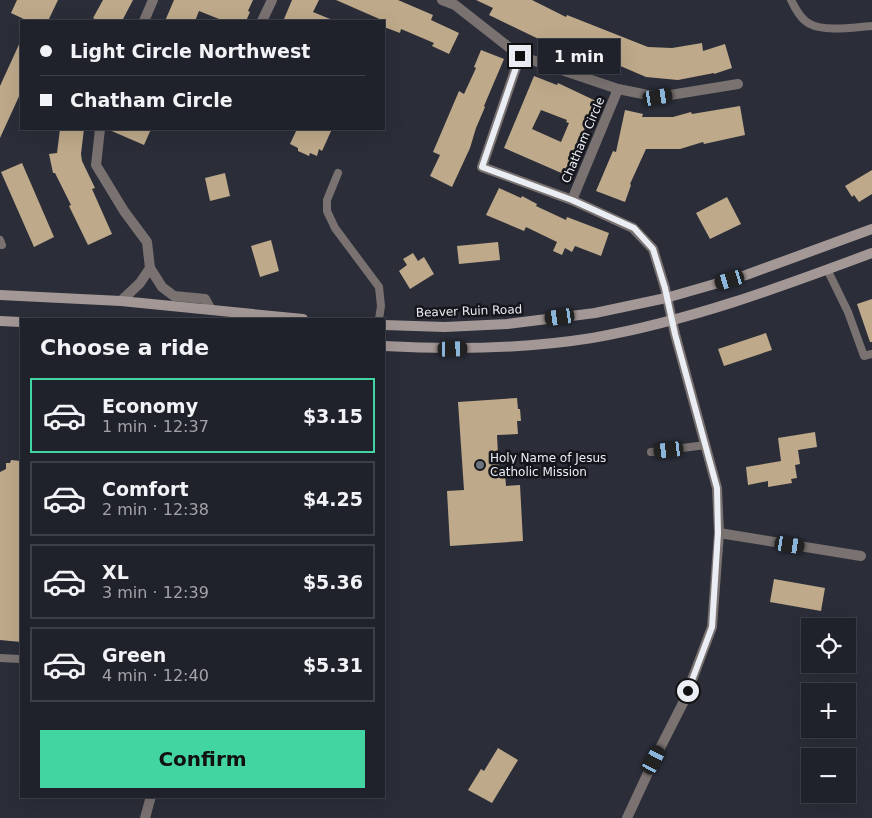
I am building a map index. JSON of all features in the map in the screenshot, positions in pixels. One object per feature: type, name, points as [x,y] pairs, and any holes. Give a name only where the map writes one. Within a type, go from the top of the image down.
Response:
[{"type":"main road","name":"Beaver Ruin Road","points":[[385,326],[445,327],[507,324],[595,313],[666,298],[746,276],[872,229]]},
{"type":"main road","points":[[385,346],[437,349],[504,348],[593,338],[672,320],[765,292],[872,253]]},
{"type":"main road","points":[[0,295],[121,301],[296,318]]},
{"type":"main road","points":[[0,320],[20,322]]},
{"type":"street","points":[[144,20],[153,0]]},
{"type":"street","points":[[262,20],[272,0]]},
{"type":"street","name":"Chatham Circle","points":[[442,0],[455,5],[520,56],[618,90],[658,97],[738,84]]},
{"type":"street","name":"Chatham Circle","points":[[520,56],[482,167],[572,200],[634,228],[653,249],[665,288],[666,298],[717,488],[718,533],[712,627],[684,701],[627,818]]},
{"type":"street","name":"Chatham Circle","points":[[572,200],[618,90]]},
{"type":"street","points":[[100,130],[96,165],[124,212],[147,242],[150,268],[162,287],[174,296],[205,299],[211,310]]},
{"type":"street","points":[[121,301],[140,283],[150,268]]},
{"type":"street","points":[[718,533],[861,556]]},
{"type":"street","points":[[145,818],[150,798]]},
{"type":"lane","points":[[791,0],[797,12],[809,24],[823,28],[872,26]]},
{"type":"lane","points":[[338,173],[327,200],[327,211],[335,228],[379,287],[381,306],[379,318]]},
{"type":"lane","points":[[827,269],[848,312],[864,356],[872,354]]},
{"type":"lane","points":[[650,452],[706,445]]},
{"type":"lane","points":[[0,658],[20,659]]},
{"type":"building","points":[[17,0],[58,0],[48,20],[26,20],[11,13]]},
{"type":"building","points":[[103,0],[133,0],[123,20],[97,20],[93,18]]},
{"type":"building","points":[[174,0],[253,0],[246,20],[222,20],[199,11],[195,20],[165,20]]},
{"type":"building","points":[[292,0],[319,0],[313,12],[333,20],[286,20],[284,19]]},
{"type":"building","points":[[336,0],[398,0],[433,15],[431,20],[459,33],[449,54],[432,46],[434,43],[401,29],[400,33],[385,27],[385,20]]},
{"type":"building","points":[[476,0],[532,0],[566,17],[567,15],[648,47],[672,48],[702,43],[703,51],[725,44],[732,68],[714,74],[678,80],[646,77],[618,65],[617,68],[550,39],[547,43],[489,15],[493,8]]},
{"type":"building","points":[[20,42],[20,94],[0,138],[0,86]]},
{"type":"building","points":[[481,50],[504,59],[484,106],[470,148],[452,187],[430,176],[440,155],[433,152],[459,91],[464,94],[476,68],[474,67]]},
{"type":"building","points":[[534,76],[557,85],[558,83],[596,101],[566,175],[504,148]],"holes":[[[541,110],[567,120],[566,122],[569,123],[561,142],[532,129]]]},
{"type":"building","points":[[740,106],[745,135],[704,144],[703,142],[680,149],[646,149],[630,184],[625,202],[596,191],[613,151],[616,152],[625,110],[643,114],[642,117],[673,117],[691,112],[692,114]]},
{"type":"building","points":[[60,130],[84,130],[82,161],[95,188],[92,189],[112,234],[88,245],[69,206],[71,205],[55,173],[53,173],[49,154],[57,153]]},
{"type":"building","points":[[109,130],[151,130],[144,145]]},
{"type":"building","points":[[297,130],[332,130],[322,151],[319,149],[317,156],[310,153],[309,156],[298,151],[298,148],[290,144]]},
{"type":"building","points":[[22,163],[54,237],[34,247],[1,172]]},
{"type":"building","points":[[872,170],[872,194],[859,202],[854,195],[852,197],[845,186]]},
{"type":"building","points":[[225,173],[230,196],[210,201],[205,178]]},
{"type":"building","points":[[499,188],[521,198],[522,196],[537,204],[536,206],[566,220],[567,217],[609,233],[601,256],[575,246],[572,252],[565,248],[562,255],[553,251],[557,242],[526,227],[524,231],[486,215]]},
{"type":"building","points":[[727,197],[741,224],[710,239],[696,213]]},
{"type":"building","points":[[271,240],[279,271],[260,277],[251,246]]},
{"type":"building","points":[[498,242],[500,260],[459,264],[457,246]]},
{"type":"building","points":[[413,253],[418,261],[424,257],[434,274],[410,289],[399,271],[407,265],[403,259]]},
{"type":"building","points":[[872,299],[872,342],[870,342],[857,304]]},
{"type":"building","points":[[766,333],[772,350],[724,366],[718,349]]},
{"type":"building","name":"Holy Name of Jesus Catholic Mission","points":[[517,398],[521,421],[517,421],[518,434],[497,435],[499,474],[505,473],[506,486],[520,485],[523,541],[450,546],[447,491],[464,490],[458,402]]},
{"type":"building","points":[[815,432],[817,447],[798,450],[800,464],[795,465],[797,478],[791,479],[792,483],[768,487],[768,481],[748,485],[746,467],[781,461],[778,438]]},
{"type":"building","points":[[11,460],[20,461],[20,642],[0,640],[0,472],[6,469],[6,463],[10,463]]},
{"type":"building","points":[[774,579],[825,588],[821,611],[770,602]]},
{"type":"building","points":[[498,748],[518,760],[492,803],[468,790],[481,769],[484,771]]},
{"type":"place","name":"Holy Name of Jesus Catholic Mission","points":[[480,465]]},
{"type":"route","points":[[520,56],[482,167],[572,200],[634,228],[653,249],[665,288],[675,334],[717,488],[718,533],[712,627],[688,691]]}]
